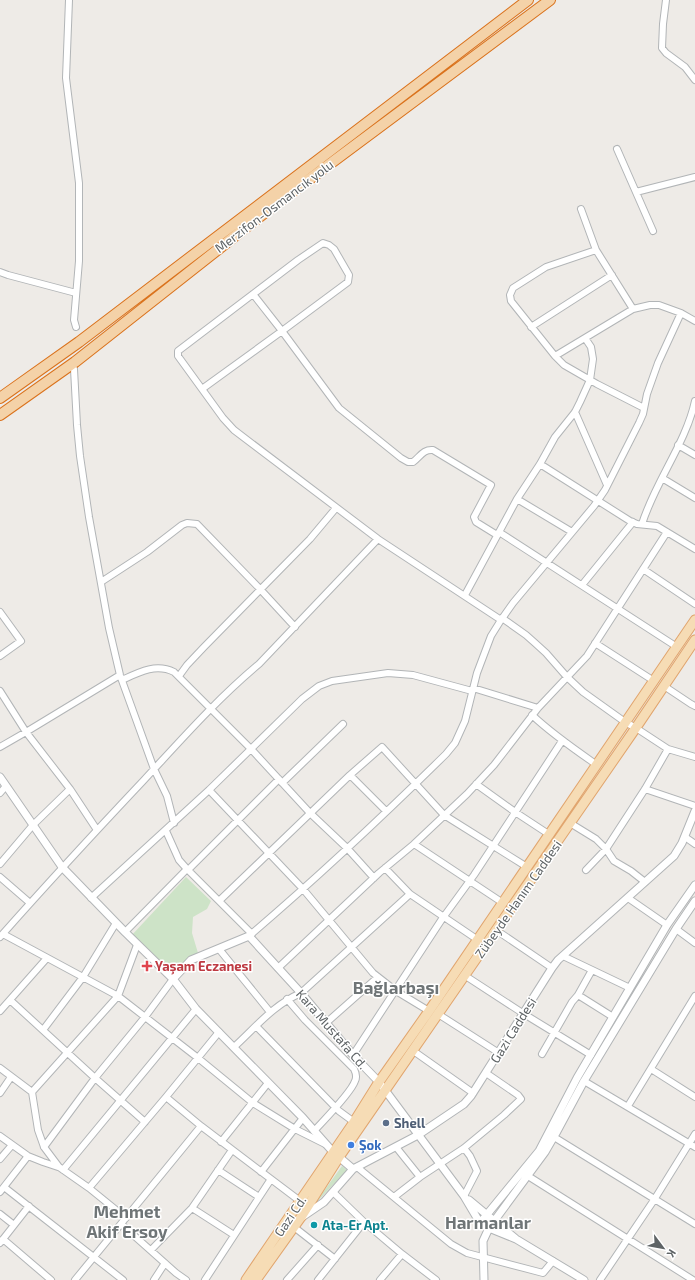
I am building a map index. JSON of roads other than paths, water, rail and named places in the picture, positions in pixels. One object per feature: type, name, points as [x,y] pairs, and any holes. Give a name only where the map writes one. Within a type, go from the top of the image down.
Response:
[{"type":"highway","name":"Merzifon-Osmancık yolu","points":[[0,398],[85,338],[528,0]]},
{"type":"highway","name":"Merzifon-Osmancık yolu","points":[[0,415],[75,362],[268,210],[550,0]]},
{"type":"main road","points":[[336,1154],[354,1122],[382,1086],[434,1012],[478,940],[695,620]]},
{"type":"main road","name":"Zübeyde Hanım Caddesi","points":[[336,1154],[382,1086],[412,1050],[434,1012],[464,975],[496,930],[695,640]]},
{"type":"main road","name":"Gazi Cd.","points":[[246,1280],[300,1201],[336,1154]]},
{"type":"main road","name":"Gazi Cd.","points":[[260,1279],[301,1217],[336,1154]]},
{"type":"street","points":[[666,0],[662,24],[662,48],[685,67],[695,80]]},
{"type":"street","points":[[68,1],[66,78],[68,104],[78,164],[79,183],[80,250],[74,320],[76,327]]},
{"type":"street","points":[[617,149],[653,231]]},
{"type":"street","points":[[636,192],[695,177]]},
{"type":"street","points":[[581,209],[596,250],[633,309]]},
{"type":"street","points":[[202,389],[348,282],[349,275],[334,249],[329,245],[323,243],[253,294],[178,351],[178,356],[223,418],[234,430],[378,539],[526,635],[536,643],[583,692],[668,749],[695,757]]},
{"type":"street","points":[[596,250],[546,267],[512,290],[510,295],[512,302],[531,327],[564,365],[644,408]]},
{"type":"street","points":[[0,272],[76,293]]},
{"type":"street","points":[[531,327],[612,275]]},
{"type":"street","points":[[253,294],[340,408],[401,458],[408,462],[413,462],[423,452],[433,450],[491,485],[474,516],[476,522],[547,562],[677,647]]},
{"type":"street","points":[[555,356],[633,309],[654,304],[664,306],[681,313],[695,321]]},
{"type":"street","points":[[44,1146],[95,1078],[173,980],[191,960],[251,935],[347,848],[446,754],[455,743],[465,721],[477,673],[491,636],[501,619],[598,500],[607,485],[639,423],[658,363],[681,313]]},
{"type":"street","points":[[465,595],[517,499],[540,464],[555,437],[574,412],[590,380],[592,353],[591,347],[585,338]]},
{"type":"street","points":[[74,368],[80,456],[89,517],[109,628],[121,677],[154,769],[167,796],[174,823]]},
{"type":"street","points":[[642,524],[691,416],[695,401]]},
{"type":"street","points":[[574,412],[607,485]]},
{"type":"street","points":[[678,445],[695,455]]},
{"type":"street","points":[[540,464],[633,522],[657,526],[695,549]]},
{"type":"street","points":[[662,478],[695,498]]},
{"type":"street","points":[[517,499],[572,532]]},
{"type":"street","points":[[179,676],[204,647],[310,539],[336,508]]},
{"type":"street","points":[[582,585],[633,522]]},
{"type":"street","points":[[101,582],[147,552],[182,525],[192,523],[197,524],[295,627]]},
{"type":"street","points":[[278,968],[374,878],[414,844],[494,765],[532,715],[587,656],[667,532]]},
{"type":"street","points":[[326,1144],[295,1129],[253,1102],[118,996],[1,935],[62,867],[210,709],[259,664],[378,539]]},
{"type":"street","points":[[643,570],[695,604]]},
{"type":"street","points":[[0,612],[21,641],[0,656]]},
{"type":"street","points":[[595,643],[654,681]]},
{"type":"street","points":[[0,747],[121,677],[159,667],[169,669],[179,676],[251,749],[310,813],[347,848],[374,878]]},
{"type":"street","points":[[91,898],[166,831],[307,694],[319,686],[332,681],[388,673],[405,674],[473,689],[538,708]]},
{"type":"street","points":[[664,686],[695,706]]},
{"type":"street","points":[[0,691],[26,732],[70,789],[97,830]]},
{"type":"street","points":[[532,715],[562,741],[597,765]]},
{"type":"street","points":[[125,932],[238,821],[343,724]]},
{"type":"street","points":[[353,1056],[443,917],[474,875],[562,741]]},
{"type":"street","points":[[219,901],[268,852],[382,747],[444,815],[527,867]]},
{"type":"street","points":[[586,870],[606,849],[645,790],[668,749]]},
{"type":"street","points":[[350,775],[386,811]]},
{"type":"street","points":[[0,777],[62,867],[173,980],[196,1009],[303,1118],[336,1154],[394,1197],[451,1244],[467,1253],[543,1273],[553,1261]]},
{"type":"street","points":[[476,784],[550,835]]},
{"type":"street","points":[[0,793],[6,786]]},
{"type":"street","points":[[0,864],[33,825],[70,789]]},
{"type":"street","points":[[209,790],[303,889],[378,977],[396,991],[434,1012],[499,1053]]},
{"type":"street","points":[[645,790],[695,806]]},
{"type":"street","name":"Gazi Caddesi","points":[[301,1217],[324,1202],[355,1168],[418,1135],[464,1104],[499,1053],[552,968],[563,956],[674,856],[685,837],[695,811]]},
{"type":"street","points":[[570,823],[596,839],[606,849],[614,861],[631,871],[645,882]]},
{"type":"street","points":[[166,831],[179,860],[251,935]]},
{"type":"street","points":[[685,837],[695,844]]},
{"type":"street","points":[[414,844],[469,882],[503,903]]},
{"type":"street","points":[[385,868],[410,894],[478,940]]},
{"type":"street","points":[[0,877],[30,903]]},
{"type":"street","points":[[480,1223],[539,1151],[577,1078],[613,1016],[667,925],[695,885]]},
{"type":"street","points":[[234,1047],[270,1012],[287,999],[301,993],[410,894]]},
{"type":"street","points":[[628,898],[667,925]]},
{"type":"street","points":[[484,1280],[483,1241],[488,1228],[528,1176],[554,1137],[584,1081],[676,929],[695,901]]},
{"type":"street","points":[[43,1030],[83,977],[116,923]]},
{"type":"street","points":[[676,929],[695,943]]},
{"type":"street","points":[[496,930],[552,968]]},
{"type":"street","name":"Kara Mustafa Cd.","points":[[251,935],[353,1056],[382,1086],[464,1196]]},
{"type":"street","points":[[32,1092],[118,996],[130,960],[137,945]]},
{"type":"street","points":[[219,949],[270,1012]]},
{"type":"street","points":[[563,956],[630,988]]},
{"type":"street","points":[[0,1011],[47,958]]},
{"type":"street","points":[[542,1054],[572,1002],[578,996],[592,970]]},
{"type":"street","points":[[464,975],[591,1055]]},
{"type":"street","points":[[326,1023],[378,977]]},
{"type":"street","points":[[578,996],[613,1016]]},
{"type":"street","points":[[287,999],[305,1020],[354,1069],[357,1075],[354,1085],[314,1131]]},
{"type":"street","points":[[10,1000],[145,1122]]},
{"type":"street","points":[[628,1106],[694,1000]]},
{"type":"street","points":[[61,1168],[196,1009]]},
{"type":"street","points":[[256,1026],[336,1107],[354,1122]]},
{"type":"street","points":[[89,1188],[219,1032]]},
{"type":"street","points":[[412,1050],[473,1093]]},
{"type":"street","points":[[0,1068],[32,1092],[38,1130],[44,1146],[61,1168],[89,1188],[126,1218]]},
{"type":"street","points":[[651,1069],[693,1096],[695,1088]]},
{"type":"street","points":[[394,1197],[420,1177],[464,1148],[521,1099],[518,1095],[486,1073]]},
{"type":"street","points":[[0,1093],[12,1077]]},
{"type":"street","points":[[584,1081],[695,1147]]},
{"type":"street","points":[[221,1142],[268,1083]]},
{"type":"street","points":[[166,1097],[200,1126],[300,1201]]},
{"type":"street","points":[[261,1172],[303,1118]]},
{"type":"street","points":[[75,1280],[200,1126]]},
{"type":"street","points":[[600,1280],[628,1240],[695,1134]]},
{"type":"street","points":[[0,1136],[28,1156],[61,1168]]},
{"type":"street","points":[[554,1137],[695,1224]]},
{"type":"street","points":[[0,1160],[12,1145]]},
{"type":"street","points":[[396,1146],[420,1177]]},
{"type":"street","points":[[464,1148],[470,1156],[477,1171],[464,1196]]},
{"type":"street","points":[[151,1250],[192,1208],[232,1150]]},
{"type":"street","points":[[0,1192],[28,1156]]},
{"type":"street","points":[[218,1170],[259,1197]]},
{"type":"street","points":[[528,1176],[693,1280]]},
{"type":"street","points":[[205,1280],[271,1179]]},
{"type":"street","points":[[4,1187],[123,1280]]},
{"type":"street","points":[[333,1192],[364,1222],[436,1280]]},
{"type":"street","points":[[464,1196],[516,1239],[584,1280]]},
{"type":"street","points":[[464,1196],[480,1223],[488,1228],[516,1239]]},
{"type":"street","points":[[29,1206],[2,1241],[51,1280]]},
{"type":"street","points":[[192,1208],[234,1235]]},
{"type":"street","points":[[0,1214],[14,1225]]},
{"type":"street","points":[[318,1280],[364,1222]]},
{"type":"street","points":[[121,1224],[165,1264],[186,1280]]},
{"type":"street","points":[[294,1227],[335,1259]]},
{"type":"street","points":[[287,1280],[318,1245]]},
{"type":"street","points":[[380,1280],[402,1254]]},
{"type":"street","points":[[154,1280],[165,1264]]},
{"type":"place","name":"Yaşam Eczanesi","points":[[147,966]]},
{"type":"place","name":"Shell","points":[[386,1123]]},
{"type":"place","name":"Şok","points":[[351,1145]]},
{"type":"place","name":"Ata-Er Apt.","points":[[314,1225]]},
{"type":"district","name":"Bağlarbaşı","points":[[396,987]]},
{"type":"district","name":"Mehmet Akif Ersoy","points":[[127,1221]]},
{"type":"district","name":"Harmanlar","points":[[488,1222]]}]
